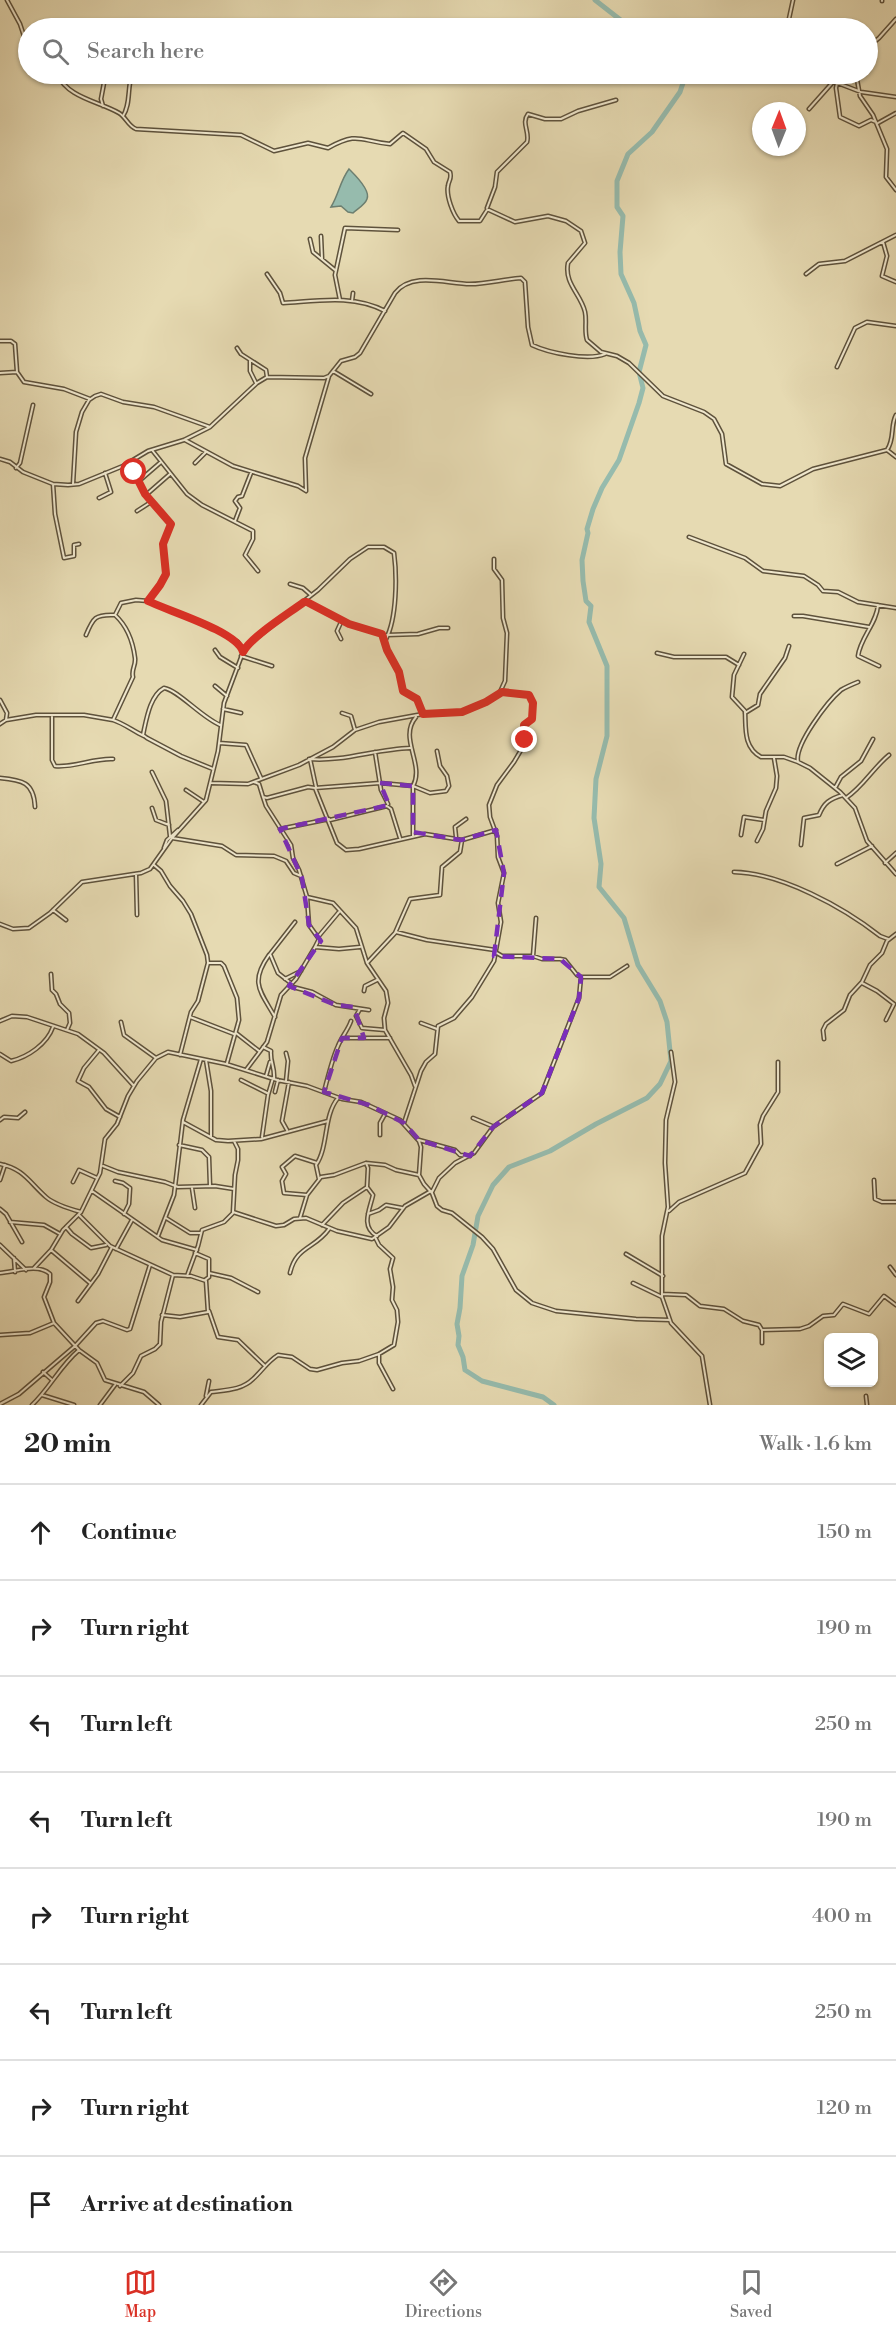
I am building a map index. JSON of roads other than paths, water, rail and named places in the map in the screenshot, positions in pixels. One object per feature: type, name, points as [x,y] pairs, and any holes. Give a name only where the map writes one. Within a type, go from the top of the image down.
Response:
[{"type":"street","points":[[7,0],[18,20]]},
{"type":"street","points":[[789,18],[793,0]]},
{"type":"street","points":[[878,39],[896,19]]},
{"type":"street","points":[[64,84],[123,116],[134,128],[241,135],[276,151],[308,143],[328,148],[343,139],[353,137],[390,144],[403,133],[424,147],[434,162],[450,172],[452,177],[448,192],[459,221],[480,221],[487,210],[495,187],[497,172],[527,141],[525,122],[528,114],[545,119],[561,119],[578,111],[616,100]]},
{"type":"street","points":[[103,106],[101,99],[104,84]]},
{"type":"street","points":[[123,116],[127,109],[129,84]]},
{"type":"street","points":[[809,109],[833,84]]},
{"type":"street","points":[[835,84],[842,119],[859,126],[870,120],[876,123]]},
{"type":"street","points":[[840,84],[857,90],[896,97]]},
{"type":"street","points":[[857,84],[857,90],[876,123],[887,149],[886,177],[896,190]]},
{"type":"street","points":[[876,123],[896,113]]},
{"type":"street","points":[[487,210],[514,222],[552,216],[573,223],[581,231],[585,245],[574,254],[568,263],[568,274],[571,288],[584,310],[586,338],[605,354]]},
{"type":"street","points":[[340,300],[335,283],[345,228],[398,230]]},
{"type":"street","points":[[806,274],[819,264],[845,261],[896,235]]},
{"type":"street","points":[[321,236],[322,260]]},
{"type":"street","points":[[310,239],[313,252],[336,270]]},
{"type":"street","points":[[883,242],[887,256],[882,276],[896,282]]},
{"type":"street","points":[[267,274],[280,293],[283,303],[314,299],[340,300],[368,303],[385,311]]},
{"type":"street","points":[[184,440],[206,453],[251,473],[298,486],[306,491],[305,458],[329,376],[341,361],[355,357],[360,352],[397,290],[407,284],[434,280],[471,284],[521,278],[525,282],[528,327],[532,345],[567,354],[594,357],[605,354],[617,356],[629,363],[663,396],[704,412],[714,419],[722,434],[726,464],[762,484],[784,485],[813,469],[886,450],[892,442],[896,415]]},
{"type":"street","points":[[352,301],[353,293]]},
{"type":"street","points":[[837,367],[855,328],[867,322],[896,326]]},
{"type":"street","points":[[0,342],[11,341],[15,344],[17,372],[24,382],[64,389],[90,399]]},
{"type":"street","points":[[237,348],[250,361],[266,370],[267,376]]},
{"type":"street","points":[[250,361],[249,371],[256,383]]},
{"type":"street","points":[[333,371],[371,394]]},
{"type":"street","points":[[0,373],[17,372]]},
{"type":"street","points":[[0,459],[10,462],[16,468],[36,478],[53,484],[73,485],[130,463],[152,450],[184,440],[210,427],[256,383],[267,376],[320,379],[329,376]]},
{"type":"street","points":[[73,485],[76,432],[80,416],[90,399],[101,394],[123,402],[154,407],[210,427]]},
{"type":"street","points":[[16,468],[20,462],[33,405]]},
{"type":"street","points":[[152,450],[184,491],[195,500],[253,532],[253,539],[245,555],[258,572]]},
{"type":"street","points":[[886,450],[896,457]]},
{"type":"street","points":[[195,463],[206,453]]},
{"type":"street","points":[[139,481],[161,462]]},
{"type":"street","points":[[130,463],[146,495],[171,525],[163,544],[166,574],[148,601]]},
{"type":"street","points":[[99,498],[111,492],[105,473]]},
{"type":"street","points":[[235,521],[240,508],[235,501],[242,496],[251,473]]},
{"type":"street","points":[[146,495],[170,474]]},
{"type":"street","points":[[53,484],[55,514],[64,558],[74,556],[74,545],[79,544]]},
{"type":"street","points":[[137,512],[151,502]]},
{"type":"street","points":[[689,537],[745,558],[763,571],[804,576],[823,591],[838,592],[858,602],[896,608]]},
{"type":"street","points":[[0,924],[13,929],[25,929],[36,924],[53,910],[82,882],[148,871],[171,837],[205,802],[219,743],[223,709],[242,654],[248,644],[304,602],[350,560],[368,547],[378,546],[389,549],[394,554],[395,581],[390,627],[385,640]]},
{"type":"street","points":[[211,783],[238,785],[254,782],[287,770],[333,747],[355,730],[379,722],[423,714],[462,712],[500,693],[505,681],[507,633],[503,618],[502,580],[494,569],[494,559]]},
{"type":"street","points":[[290,584],[303,588],[311,595]]},
{"type":"street","points":[[115,615],[118,606],[123,603],[137,599],[148,601],[197,620],[232,639],[240,644],[242,654]]},
{"type":"street","points":[[304,602],[342,620],[382,634],[387,650],[399,672],[403,691],[417,699],[423,714]]},
{"type":"street","points":[[878,605],[876,617],[869,627],[858,656],[879,666]]},
{"type":"street","points":[[86,635],[95,617],[115,615],[126,625],[136,660],[132,670],[133,677],[113,720]]},
{"type":"street","points":[[794,616],[869,627]]},
{"type":"street","points":[[341,639],[338,628],[342,620]]},
{"type":"street","points":[[387,635],[405,635],[448,628]]},
{"type":"street","points":[[745,713],[758,704],[760,694],[785,658],[789,646]]},
{"type":"street","points":[[215,650],[220,657],[238,668]]},
{"type":"street","points":[[657,653],[674,657],[726,657],[739,665]]},
{"type":"street","points":[[242,654],[272,666]]},
{"type":"street","points":[[744,654],[734,675],[732,697],[745,713],[749,746],[761,757],[784,757],[798,762],[810,768],[835,788],[855,808],[863,832],[885,863],[896,874]]},
{"type":"street","points":[[798,762],[797,756],[803,740],[821,713],[841,691],[858,682]]},
{"type":"street","points":[[215,686],[227,696]]},
{"type":"street","points":[[144,736],[144,726],[152,704],[159,691],[164,688],[169,689],[206,719],[220,725]]},
{"type":"street","points":[[404,1124],[424,1066],[435,1054],[437,1029],[454,1018],[475,994],[493,964],[501,922],[498,903],[504,873],[498,857],[496,830],[490,817],[489,805],[497,785],[524,745],[524,725],[532,719],[533,703],[531,697],[526,694],[500,693]]},
{"type":"street","points":[[0,700],[7,713],[6,720]]},
{"type":"street","points":[[223,709],[241,713]]},
{"type":"street","points":[[342,713],[351,716],[355,730]]},
{"type":"street","points":[[0,724],[6,720],[36,715],[52,717],[84,715],[113,720],[127,725],[135,732],[181,756],[213,769]]},
{"type":"street","points":[[52,717],[52,760],[55,766],[112,759]]},
{"type":"street","points":[[413,836],[413,786],[416,781],[414,755],[410,748],[411,724],[416,717]]},
{"type":"street","points":[[835,788],[841,777],[861,761],[873,740]]},
{"type":"street","points":[[219,743],[246,745],[261,779]]},
{"type":"street","points":[[309,759],[392,748],[410,748]]},
{"type":"street","points":[[263,797],[269,798],[308,787],[380,783],[413,786],[430,793],[448,789],[448,779],[440,766],[437,751]]},
{"type":"street","points":[[375,752],[380,783],[400,838]]},
{"type":"street","points":[[801,845],[804,818],[819,815],[828,800],[844,797],[858,790],[873,769],[889,755]]},
{"type":"street","points":[[758,841],[776,788],[774,757]]},
{"type":"street","points":[[309,759],[315,788],[337,843],[346,850],[425,834],[462,840],[496,830]]},
{"type":"street","points":[[152,772],[164,797],[171,837]]},
{"type":"street","points":[[0,778],[31,787],[35,807]]},
{"type":"street","points":[[254,782],[261,787],[263,797],[291,845],[293,860],[301,876],[307,897],[308,923],[322,947]]},
{"type":"street","points":[[186,790],[205,802]]},
{"type":"street","points":[[280,829],[389,806]]},
{"type":"street","points":[[152,808],[157,821],[169,825]]},
{"type":"street","points":[[741,835],[744,817],[764,820]]},
{"type":"street","points":[[456,838],[455,827],[466,819]]},
{"type":"street","points":[[171,837],[222,846],[236,855],[274,856],[286,861],[294,873],[301,876]]},
{"type":"street","points":[[367,963],[396,932],[410,899],[440,895],[442,867],[461,850],[462,840]]},
{"type":"street","points":[[837,864],[872,846]]},
{"type":"street","points":[[885,863],[896,853]]},
{"type":"street","points":[[153,865],[161,871],[192,915],[207,953],[208,963],[198,1001],[193,1007],[180,1054]]},
{"type":"street","points":[[734,872],[770,879],[806,892],[834,905],[888,939]]},
{"type":"street","points":[[136,874],[137,915]]},
{"type":"street","points":[[307,897],[333,903],[356,928],[367,963],[385,988],[387,999],[385,1030],[411,1075],[416,1089]]},
{"type":"street","points":[[53,910],[66,920]]},
{"type":"street","points":[[318,937],[339,912]]},
{"type":"street","points":[[533,956],[536,918]]},
{"type":"street","points":[[275,1017],[259,989],[261,970],[270,954],[295,922]]},
{"type":"street","points":[[396,932],[428,940],[495,951],[502,956],[533,956],[542,959],[565,960],[575,974],[581,977],[610,977],[627,966]]},
{"type":"street","points":[[824,1039],[823,1030],[826,1024],[843,1010],[870,965],[882,954],[888,939],[896,934]]},
{"type":"street","points":[[246,1070],[270,1036],[281,995],[291,985],[319,942]]},
{"type":"street","points":[[315,947],[339,949],[362,947]]},
{"type":"street","points":[[270,954],[278,973],[291,985],[307,989],[336,1005],[369,1010]]},
{"type":"street","points":[[208,963],[222,964],[234,986],[237,998],[239,1020],[226,1064]]},
{"type":"street","points":[[285,979],[301,971]]},
{"type":"street","points":[[51,974],[52,990],[60,1004],[69,1013],[70,1023],[67,1030]]},
{"type":"street","points":[[233,1212],[276,1226],[300,1218],[329,1229],[369,1239],[376,1237],[389,1227],[402,1208],[431,1192],[439,1178],[455,1163],[470,1156],[493,1126],[542,1093],[579,998],[581,977]]},
{"type":"street","points":[[364,990],[366,985],[378,980]]},
{"type":"street","points":[[861,983],[893,1003],[893,1008],[885,1020]]},
{"type":"street","points":[[360,1009],[356,1016],[362,1028],[385,1030]]},
{"type":"street","points":[[0,1021],[12,1016],[23,1017],[78,1034],[99,1050],[134,1086]]},
{"type":"street","points":[[190,1017],[236,1034],[259,1051]]},
{"type":"street","points":[[324,1092],[342,1038],[349,1030],[351,1021]]},
{"type":"street","points":[[121,1022],[124,1035],[156,1058]]},
{"type":"street","points":[[421,1023],[437,1029]]},
{"type":"street","points":[[0,1054],[12,1061],[24,1056],[48,1039],[53,1027]]},
{"type":"street","points":[[342,1038],[390,1038]]},
{"type":"street","points":[[263,1047],[271,1051],[266,1076]]},
{"type":"street","points":[[99,1050],[84,1068],[78,1082],[89,1087],[106,1108],[120,1118]]},
{"type":"street","points":[[34,1268],[51,1250],[60,1234],[80,1214],[102,1165],[105,1139],[120,1118],[134,1086],[156,1058],[168,1052],[226,1064],[339,1098],[361,1102],[404,1124],[419,1140],[421,1147],[419,1175],[440,1209],[452,1213],[477,1232],[493,1249],[516,1290],[525,1299],[556,1311],[670,1320]]},
{"type":"street","points":[[668,1215],[666,1120],[675,1082],[671,1052]]},
{"type":"street","points":[[286,1053],[287,1082],[282,1121],[287,1130]]},
{"type":"street","points":[[158,1236],[175,1186],[183,1122],[201,1059]]},
{"type":"street","points":[[206,1060],[211,1091],[211,1137]]},
{"type":"street","points":[[270,1061],[275,1068],[275,1092]]},
{"type":"street","points":[[710,1405],[702,1356],[680,1334],[670,1320],[662,1296],[662,1236],[673,1205],[745,1173],[761,1144],[760,1125],[763,1116],[778,1092],[778,1062]]},
{"type":"street","points":[[261,1139],[268,1094],[275,1079]]},
{"type":"street","points":[[241,1080],[268,1094]]},
{"type":"street","points":[[319,1179],[316,1173],[317,1162],[321,1158],[328,1120],[339,1098]]},
{"type":"street","points":[[0,1120],[4,1117],[19,1117],[25,1112]]},
{"type":"street","points":[[380,1135],[380,1123],[385,1114]]},
{"type":"street","points":[[473,1118],[493,1126]]},
{"type":"street","points":[[183,1122],[219,1140],[234,1141],[261,1139],[328,1120]]},
{"type":"street","points":[[419,1140],[455,1150],[460,1155],[470,1156]]},
{"type":"street","points":[[187,1276],[201,1233],[206,1227],[224,1222],[233,1212],[238,1158],[238,1149],[234,1141]]},
{"type":"street","points":[[179,1145],[202,1150],[209,1157],[210,1186]]},
{"type":"street","points":[[307,1195],[284,1193],[282,1181],[286,1174],[282,1167],[294,1156],[317,1162]]},
{"type":"street","points":[[300,1218],[307,1195],[319,1179],[366,1163],[385,1164],[396,1170],[419,1175]]},
{"type":"street","points":[[206,1396],[211,1392],[247,1384],[264,1365],[278,1355],[298,1360],[310,1369],[317,1370],[339,1363],[359,1361],[379,1354],[394,1345],[398,1322],[397,1310],[392,1300],[393,1287],[390,1269],[393,1258],[379,1245],[369,1227],[368,1214],[373,1195],[367,1187],[366,1163]]},
{"type":"street","points":[[0,1164],[13,1168],[30,1180],[50,1200],[80,1214],[107,1245],[173,1275],[205,1280]]},
{"type":"street","points":[[0,1180],[5,1165]]},
{"type":"street","points":[[102,1165],[118,1172],[175,1186],[234,1189]]},
{"type":"street","points":[[73,1182],[79,1170],[97,1178]]},
{"type":"street","points":[[874,1180],[875,1199],[882,1202],[896,1202]]},
{"type":"street","points":[[115,1181],[130,1188],[129,1204],[124,1214]]},
{"type":"street","points":[[322,1225],[342,1203],[367,1187]]},
{"type":"street","points":[[192,1188],[195,1208]]},
{"type":"street","points":[[92,1191],[158,1236],[208,1258],[209,1273],[205,1280],[209,1311],[218,1337],[238,1340],[264,1365]]},
{"type":"street","points":[[368,1214],[386,1205],[402,1208]]},
{"type":"street","points":[[0,1209],[6,1214],[22,1242]]},
{"type":"street","points":[[166,1218],[190,1233],[201,1233]]},
{"type":"street","points":[[116,1249],[132,1220]]},
{"type":"street","points":[[10,1222],[44,1225],[60,1234]]},
{"type":"street","points":[[66,1227],[91,1248],[107,1245]]},
{"type":"street","points":[[290,1273],[296,1256],[318,1241],[329,1229]]},
{"type":"street","points":[[0,1245],[26,1270]]},
{"type":"street","points":[[78,1301],[91,1284],[112,1247]]},
{"type":"street","points":[[51,1250],[91,1284]]},
{"type":"street","points":[[626,1254],[663,1276]]},
{"type":"street","points":[[14,1258],[15,1272]]},
{"type":"street","points":[[43,1259],[44,1270]]},
{"type":"street","points":[[0,1404],[14,1398],[75,1346],[88,1330],[100,1322],[130,1329],[150,1265]]},
{"type":"street","points":[[890,1267],[896,1275]]},
{"type":"street","points":[[0,1273],[34,1268],[44,1270],[50,1275],[50,1282],[44,1297],[54,1323],[79,1350],[97,1363],[105,1380],[115,1385],[144,1392],[159,1405]]},
{"type":"street","points":[[209,1273],[231,1278],[258,1292]]},
{"type":"street","points":[[120,1386],[133,1373],[141,1356],[159,1347],[162,1315],[173,1275]]},
{"type":"street","points":[[633,1283],[662,1296],[679,1293],[689,1296],[700,1306],[729,1311],[743,1321],[759,1325],[762,1330],[762,1343]]},
{"type":"street","points":[[762,1330],[805,1328],[823,1316],[834,1315],[843,1304],[869,1314],[882,1296],[896,1305]]},
{"type":"street","points":[[162,1315],[180,1317],[209,1311]]},
{"type":"street","points":[[0,1335],[30,1333],[54,1323]]},
{"type":"street","points":[[32,1405],[79,1350]]},
{"type":"street","points":[[379,1354],[379,1364],[393,1389]]},
{"type":"street","points":[[42,1372],[52,1380]]},
{"type":"street","points":[[201,1405],[206,1396],[209,1381]]},
{"type":"street","points":[[100,1405],[115,1385]]},
{"type":"street","points":[[42,1395],[74,1405]]},
{"type":"street","points":[[866,1396],[867,1405]]},
{"type":"waterway","points":[[595,0],[618,18]]},
{"type":"waterway","points":[[554,1405],[543,1397],[482,1381],[465,1370],[458,1345],[457,1324],[462,1276],[473,1245],[478,1216],[493,1185],[509,1167],[550,1151],[647,1098],[660,1084],[671,1061],[667,1022],[660,1001],[638,965],[624,918],[599,887],[601,864],[594,818],[596,779],[607,736],[607,666],[589,622],[591,606],[586,601],[582,560],[593,509],[602,488],[619,460],[643,388],[639,372],[646,345],[640,331],[634,303],[621,274],[623,216],[617,207],[617,181],[628,154],[652,132],[680,92],[683,84]]}]
